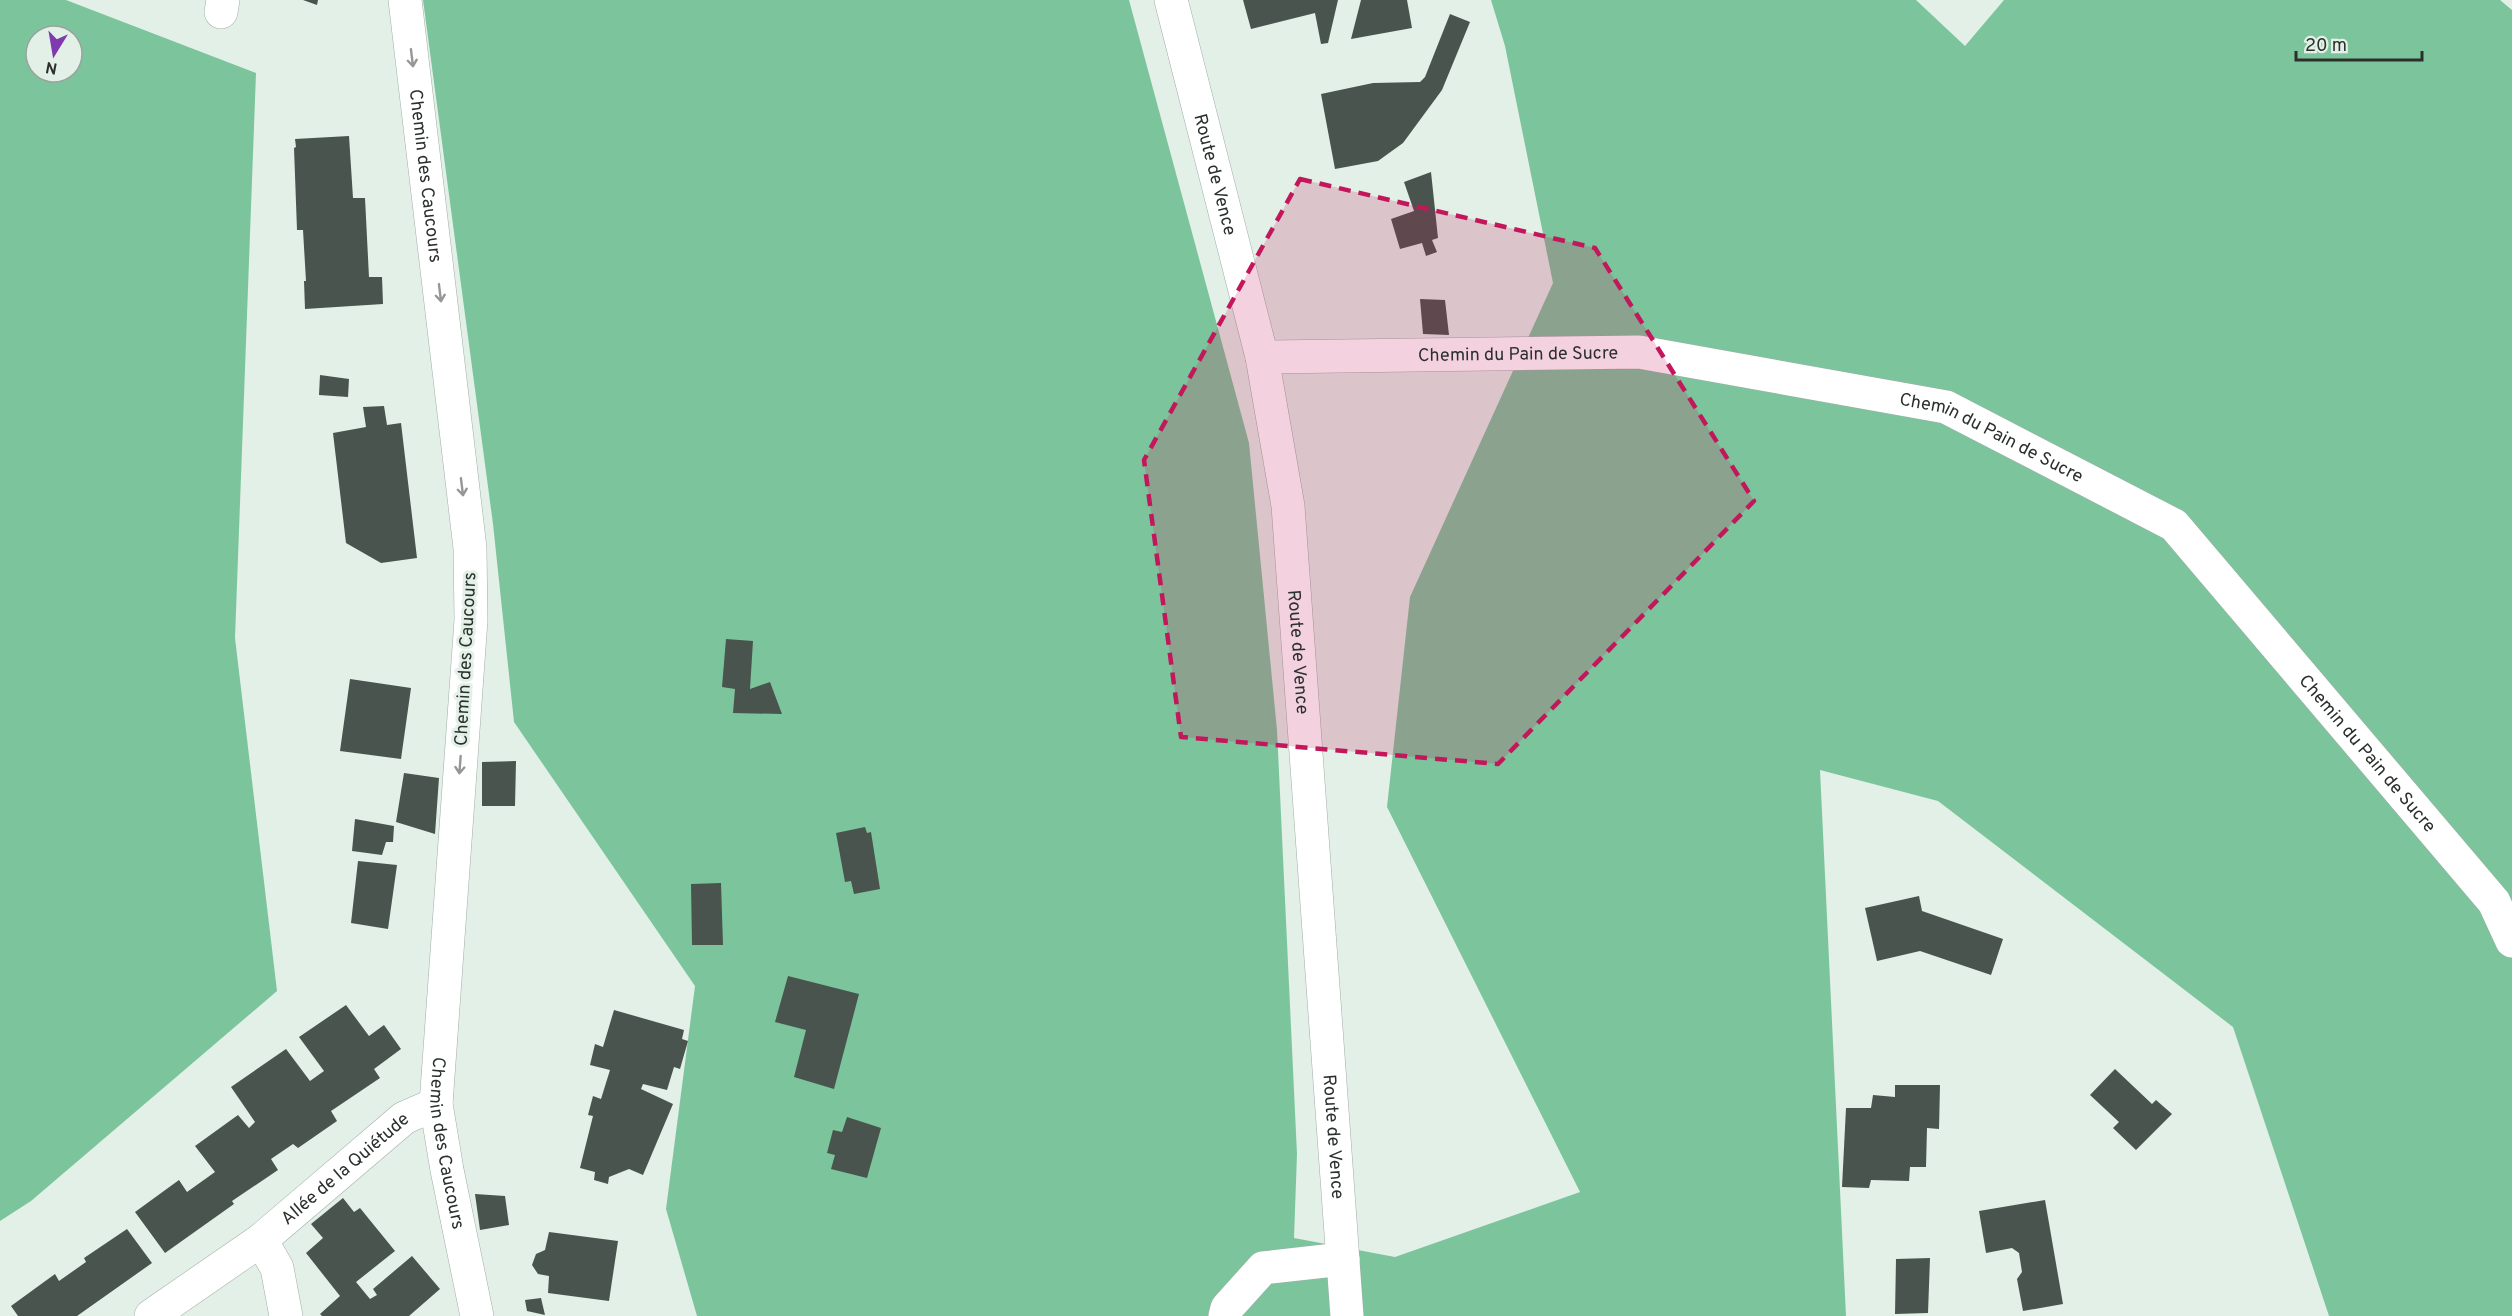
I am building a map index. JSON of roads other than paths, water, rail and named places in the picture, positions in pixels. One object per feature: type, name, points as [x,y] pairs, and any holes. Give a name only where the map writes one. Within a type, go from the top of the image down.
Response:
[{"type":"street","name":"Chemin des Caucours","points":[[405,0],[470,548],[471,620],[436,1104],[477,1316]]},
{"type":"street","name":"Route de Vence","points":[[1170,0],[1262,357],[1288,506],[1347,1316]]},
{"type":"street","name":"Chemin du Pain de Sucre","points":[[1262,357],[1639,352],[1946,407],[2174,525],[2494,902],[2512,941]]},
{"type":"street","name":"Allée de la Quiétude","points":[[151,1316],[261,1240],[404,1118],[436,1104]]},
{"type":"street","points":[[261,1240],[277,1269],[286,1316]]},
{"type":"street","points":[[1225,1316],[1227,1308],[1263,1268],[1342,1259]]}]
